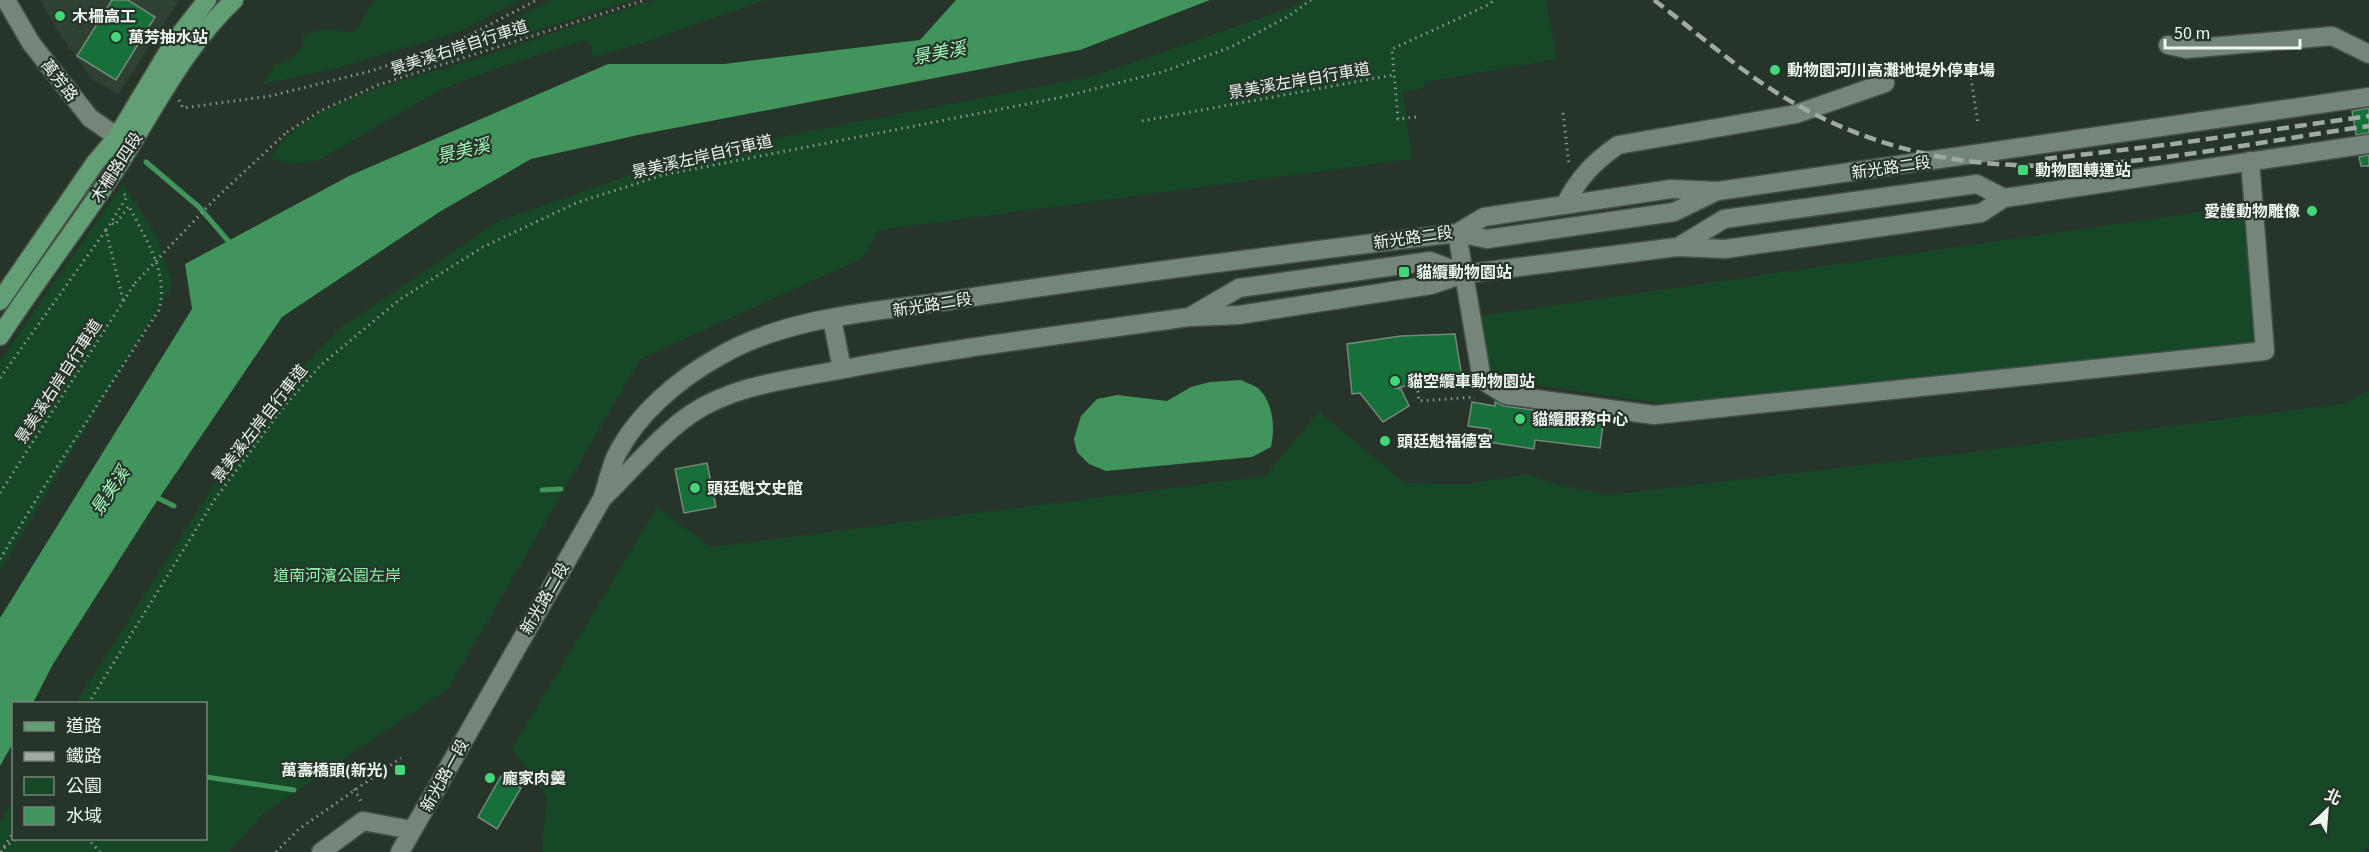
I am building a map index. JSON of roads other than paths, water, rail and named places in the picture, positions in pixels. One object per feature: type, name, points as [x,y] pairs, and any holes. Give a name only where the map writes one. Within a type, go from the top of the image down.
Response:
[{"type":"main road","name":"木柵路四段","points":[[2,292],[95,163],[124,141],[174,42],[207,0]]},
{"type":"main road","name":"木柵路四段","points":[[0,336],[124,141],[221,13],[234,0]]},
{"type":"street","name":"萬芳路","points":[[6,0],[31,43],[90,118],[124,141]]},
{"type":"street","points":[[2168,45],[2186,49],[2332,36],[2369,54]]},
{"type":"street","points":[[1565,205],[1577,181],[1597,160],[1618,145],[1796,114],[1885,83]]},
{"type":"street","name":"新光路二段","points":[[487,696],[602,499],[617,455],[639,423],[666,393],[718,357],[771,332],[832,319],[1104,277],[1457,233],[1484,217],[1671,189],[1718,191],[2369,98]]},
{"type":"street","name":"新光路二段","points":[[602,499],[666,435],[692,414],[722,398],[759,386],[842,369],[889,360],[1189,317],[1239,315],[1419,287],[1464,274],[1677,247],[1725,249],[1981,213],[2004,198],[2369,144]]},
{"type":"street","points":[[1718,191],[1674,212],[1487,239],[1457,233],[1482,380],[1506,395],[1654,415],[2265,351],[2250,161]]},
{"type":"street","points":[[1677,247],[1724,219],[1977,184],[2004,198]]},
{"type":"street","points":[[1189,317],[1239,288],[1430,261],[1464,274]]},
{"type":"street","points":[[832,319],[842,369]]},
{"type":"street","name":"新光路一段","points":[[400,852],[487,696]]},
{"type":"street","points":[[321,852],[363,821],[412,830]]},
{"type":"water","name":"景美溪","points":[[956,0],[1210,0],[1080,50],[638,135],[531,159],[441,211],[282,317],[151,510],[53,664],[34,702],[12,702],[12,745],[0,766],[0,618],[192,309],[185,264],[349,176],[608,64],[724,64],[920,40]]},
{"type":"water","points":[[1241,380],[1256,387],[1263,394],[1272,416],[1271,447],[1252,457],[1106,471],[1089,464],[1077,452],[1074,439],[1081,416],[1097,399],[1117,395],[1167,401],[1191,387],[1210,382]]},
{"type":"waterway","points":[[146,162],[199,207],[231,244]]},
{"type":"waterway","points":[[542,490],[561,489]]},
{"type":"waterway","points":[[154,496],[174,506]]},
{"type":"waterway","points":[[207,777],[294,790]]},
{"type":"railway","points":[[1654,0],[1730,60],[1777,93],[1849,130],[1922,153],[1995,164],[2068,165],[2142,160],[2369,126]]},
{"type":"railway","points":[[2045,159],[2173,144],[2369,116]]},
{"type":"place","name":"木柵高工","points":[[60,16]]},
{"type":"place","name":"萬芳抽水站","points":[[116,37]]},
{"type":"place","name":"動物園河川高灘地堤外停車場","points":[[1775,70]]},
{"type":"place","name":"動物園轉運站","points":[[2023,170]]},
{"type":"place","name":"愛護動物雕像","points":[[2312,211]]},
{"type":"place","name":"貓纜動物園站","points":[[1404,272]]},
{"type":"place","name":"貓空纜車動物園站","points":[[1395,381]]},
{"type":"place","name":"貓纜服務中心","points":[[1520,419]]},
{"type":"place","name":"頭廷魁福德宮","points":[[1385,441]]},
{"type":"place","name":"頭廷魁文史館","points":[[695,488]]},
{"type":"place","name":"萬壽橋頭(新光)","points":[[400,770]]},
{"type":"place","name":"龐家肉羹","points":[[490,778]]},
{"type":"park label","name":"道南河濱公園左岸","points":[[337,575]]}]
